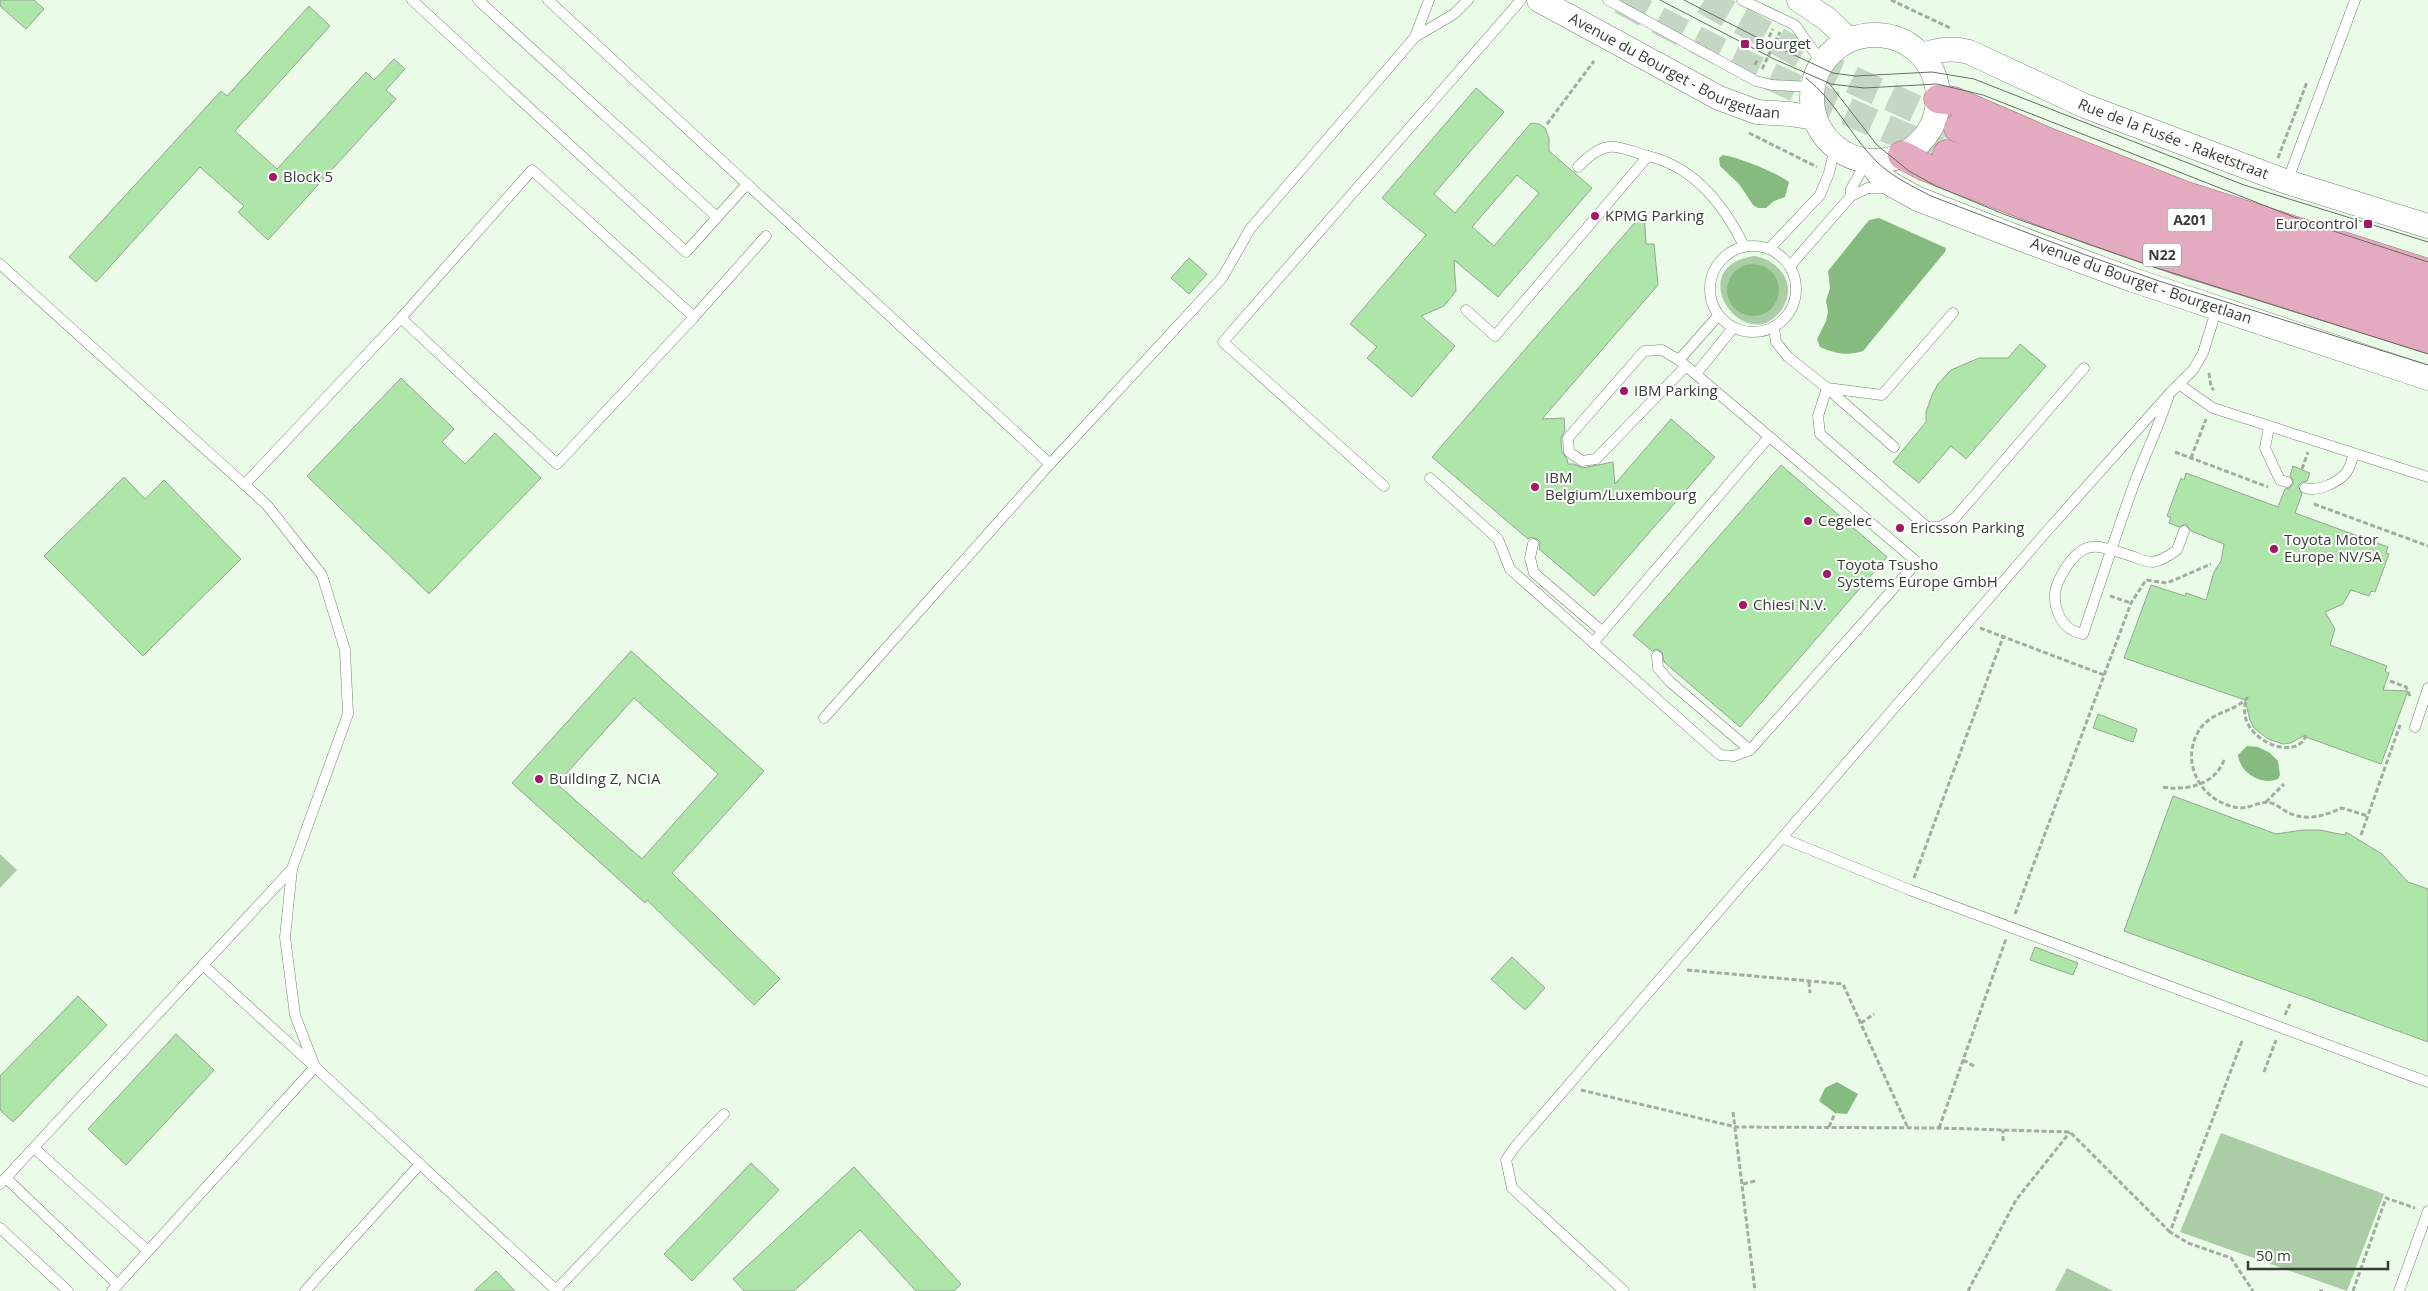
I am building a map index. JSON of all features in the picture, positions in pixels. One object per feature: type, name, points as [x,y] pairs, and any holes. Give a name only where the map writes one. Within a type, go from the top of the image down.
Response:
[{"type":"highway","points":[[1938,99],[1954,101],[2050,144],[2184,195],[2428,273]]},
{"type":"highway","name":"A201","points":[[1958,128],[2094,187],[2245,238],[2428,295]]},
{"type":"highway","name":"A201","points":[[1947,154],[2112,217],[2428,317]]},
{"type":"highway","name":"N22","points":[[1902,155],[1925,167],[2100,234],[2250,284],[2428,339]]},
{"type":"street","name":"Avenue du Bourget - Bourgetlaan","points":[[1540,0],[1720,98],[1757,112],[1815,118]]},
{"type":"street","points":[[1792,10],[1827,19],[1848,39]]},
{"type":"street","points":[[1868,35],[1884,35],[1904,42],[1922,55],[1931,68],[1936,83],[1938,99],[1935,118],[1925,136],[1902,155],[1877,162],[1847,154],[1835,148],[1821,132],[1815,118],[1812,88],[1822,63],[1836,48],[1848,39],[1868,35]]},
{"type":"street","name":"Rue de la Fusée - Raketstraat","points":[[1922,55],[1948,49],[1969,52],[2085,106],[2286,182],[2428,226]]},
{"type":"street","name":"Avenue du Bourget - Bourgetlaan","points":[[1868,161],[1883,179],[1918,199],[2024,240],[2217,308],[2428,378]]},
{"type":"lane","points":[[412,0],[686,252],[747,184]]},
{"type":"lane","points":[[478,0],[717,217]]},
{"type":"lane","points":[[548,0],[1050,464]]},
{"type":"lane","points":[[1415,37],[1429,0]]},
{"type":"lane","points":[[824,718],[1050,464],[1222,278],[1250,229],[1415,37],[1454,14],[1468,0]]},
{"type":"lane","points":[[1384,486],[1223,342],[1521,0]]},
{"type":"lane","name":"Avenue du Bourget - Bourgetlaan","points":[[1608,0],[1756,81],[1772,85],[1812,88]]},
{"type":"lane","points":[[1742,0],[1792,10],[1822,63]]},
{"type":"lane","points":[[2286,182],[2354,0]]},
{"type":"lane","points":[[1578,167],[1592,153],[1604,147],[1619,147],[1672,164],[1704,188],[1727,216],[1744,246]]},
{"type":"lane","points":[[1769,249],[1820,195],[1829,173],[1835,148]]},
{"type":"lane","points":[[1466,310],[1495,336],[1648,156]]},
{"type":"lane","points":[[1851,196],[1851,189],[1868,161]]},
{"type":"lane","points":[[245,484],[401,318],[532,170],[694,317]]},
{"type":"lane","points":[[1790,266],[1851,196],[1868,188],[1896,187]]},
{"type":"lane","points":[[401,318],[557,464],[694,317],[766,236]]},
{"type":"lane","points":[[1744,246],[1769,249],[1790,266],[1796,286],[1793,307],[1785,319],[1774,328],[1757,333],[1733,328],[1718,316],[1712,304],[1711,278],[1716,266],[1724,256],[1744,246]]},
{"type":"lane","points":[[0,264],[267,505],[322,575],[345,650],[348,714],[292,869],[284,937],[295,1015],[315,1067]]},
{"type":"lane","points":[[1624,1291],[1512,1188],[1506,1160],[1565,1086],[1667,968],[2170,393],[2193,370],[2203,353],[2217,308]]},
{"type":"lane","points":[[1827,388],[1882,395],[1953,313]]},
{"type":"lane","points":[[1430,478],[1498,539],[1510,570],[1720,755],[1734,756],[1750,750],[1917,562],[1768,438],[1696,374],[1682,363],[1662,350],[1644,351],[1568,438],[1569,452],[1582,461],[1596,459],[1682,363],[1718,316]]},
{"type":"lane","points":[[1696,374],[1733,328]]},
{"type":"lane","points":[[1774,328],[1776,342],[1788,357],[1827,388],[1894,447]]},
{"type":"lane","points":[[1827,388],[1818,416],[1820,434],[1926,527],[1940,526],[1956,518],[2084,368]]},
{"type":"lane","points":[[2180,385],[2211,406],[2428,477]]},
{"type":"lane","points":[[2170,393],[2157,431],[2134,484],[2112,550],[2083,634],[2072,632],[2064,624],[2056,605],[2057,583],[2073,558],[2085,548],[2098,546],[2112,550],[2153,562],[2177,550],[2184,531]]},
{"type":"lane","points":[[2269,426],[2265,448],[2280,480],[2287,482]]},
{"type":"lane","points":[[1593,644],[1768,438]]},
{"type":"lane","points":[[2305,488],[2312,490],[2332,483],[2346,472],[2354,454]]},
{"type":"lane","points":[[1533,544],[1530,558],[1534,573],[1603,632]]},
{"type":"lane","points":[[1657,656],[1658,668],[1669,681],[1750,750]]},
{"type":"lane","points":[[2415,727],[2428,688]]},
{"type":"lane","points":[[1782,838],[1910,890],[2428,1082]]},
{"type":"lane","points":[[292,869],[3,1181],[115,1288],[315,1067]]},
{"type":"lane","points":[[203,965],[557,1291],[724,1114]]},
{"type":"lane","points":[[34,1148],[148,1251]]},
{"type":"lane","points":[[305,1291],[420,1164]]},
{"type":"lane","points":[[2399,1291],[2428,1212]]},
{"type":"lane","points":[[0,1228],[68,1291]]},
{"type":"path","points":[[1756,81],[1792,10]]},
{"type":"path","points":[[1547,124],[1594,61]]},
{"type":"path","points":[[1743,107],[1734,125],[1829,173]]},
{"type":"path","points":[[2191,458],[2216,392],[2211,386],[2208,375],[2212,366]]},
{"type":"path","points":[[2302,469],[2309,449]]},
{"type":"path","points":[[2175,452],[2270,487]]},
{"type":"path","points":[[2306,501],[2428,546]]},
{"type":"path","points":[[1939,1128],[2010,927],[2130,603],[2146,580],[2167,583],[2211,564]]},
{"type":"path","points":[[2097,592],[2130,603]]},
{"type":"path","points":[[1971,620],[1981,629],[2104,675]]},
{"type":"path","points":[[1910,890],[2003,636]]},
{"type":"path","points":[[2390,681],[2406,687],[2410,696],[2423,704]]},
{"type":"path","points":[[2407,705],[2410,696]]},
{"type":"path","points":[[2284,784],[2265,802],[2252,807],[2228,805],[2217,800],[2199,784],[2192,755],[2196,735],[2210,719],[2225,710],[2240,706],[2247,698],[2243,712],[2245,720],[2256,736],[2281,748],[2302,742],[2306,735]]},
{"type":"path","points":[[2361,835],[2400,723]]},
{"type":"path","points":[[2163,786],[2174,789],[2199,784],[2216,773],[2224,760]]},
{"type":"path","points":[[2265,802],[2272,803],[2290,814],[2306,818],[2323,816],[2342,808],[2368,816]]},
{"type":"path","points":[[1667,968],[1843,984],[1908,1128]]},
{"type":"path","points":[[1809,982],[1810,993]]},
{"type":"path","points":[[2284,1018],[2290,1004]]},
{"type":"path","points":[[1861,1023],[1874,1014]]},
{"type":"path","points":[[2264,1072],[2279,1032]]},
{"type":"path","points":[[2170,1232],[2242,1041]]},
{"type":"path","points":[[1963,1060],[1976,1067]]},
{"type":"path","points":[[1565,1086],[1736,1127],[1939,1128],[2070,1132],[2170,1232],[2188,1243],[2231,1258],[2253,1291]]},
{"type":"path","points":[[1733,1112],[1755,1291]]},
{"type":"path","points":[[1829,1127],[1835,1113]]},
{"type":"path","points":[[2003,1130],[2003,1141]]},
{"type":"path","points":[[1968,1291],[2016,1200],[2070,1132]]},
{"type":"path","points":[[1743,1184],[1755,1181]]},
{"type":"path","points":[[2353,1291],[2386,1198],[2428,1212]]},
{"type":"shaded area","points":[[1723,155],[1758,166],[1789,182],[1785,197],[1774,201],[1766,208],[1758,208],[1753,205],[1739,184],[1720,166],[1719,158]]},
{"type":"shaded area","points":[[1879,218],[1946,248],[1945,252],[1863,351],[1841,354],[1820,347],[1817,339],[1826,321],[1828,312],[1826,301],[1830,288],[1828,271],[1869,220]]},
{"type":"shaded area","points":[[1754,256],[1772,263],[1784,275],[1788,291],[1786,300],[1782,309],[1767,322],[1752,324],[1738,318],[1727,306],[1721,291],[1722,276],[1732,264]],"holes":[[[1754,264],[1762,266],[1776,302],[1763,314],[1739,268]]]},
{"type":"shaded area","points":[[1753,264],[1763,266],[1771,272],[1777,280],[1779,290],[1777,300],[1771,308],[1763,314],[1753,316],[1743,314],[1735,308],[1729,300],[1727,290],[1729,280],[1735,272],[1743,266]]},
{"type":"shaded area","points":[[2247,746],[2258,747],[2270,753],[2278,761],[2280,775],[2278,779],[2265,781],[2247,772],[2238,755]]},
{"type":"shaded area","points":[[0,854],[17,870],[0,888]]},
{"type":"shaded area","points":[[1837,1082],[1858,1094],[1847,1114],[1835,1113],[1819,1101],[1825,1088]]},
{"type":"shaded area","points":[[2221,1133],[2384,1194],[2347,1291],[2180,1232]]},
{"type":"shaded area","points":[[2067,1268],[2113,1291],[2055,1291]]},
{"type":"building","points":[[0,0],[34,0],[44,9],[26,29],[0,6]]},
{"type":"building","name":"Block 5","points":[[309,6],[330,26],[235,131],[277,169],[366,72],[374,80],[394,59],[405,69],[386,90],[396,99],[268,240],[238,212],[244,206],[200,167],[96,282],[69,257],[221,91],[227,96]]},
{"type":"building","points":[[1476,88],[1504,112],[1434,194],[1455,213],[1531,123],[1539,124],[1545,128],[1549,138],[1549,151],[1592,188],[1498,297],[1454,260],[1456,291],[1444,306],[1421,316],[1455,346],[1412,397],[1367,358],[1377,347],[1350,324],[1426,235],[1382,198]],"holes":[[[1517,175],[1539,193],[1494,246],[1472,227]]]},
{"type":"building","points":[[1644,212],[1646,244],[1654,244],[1658,285],[1542,419],[1564,418],[1565,431],[1561,438],[1562,452],[1568,464],[1574,464],[1583,468],[1613,462],[1615,484],[1671,419],[1715,457],[1594,596],[1539,549],[1540,542],[1537,539],[1531,537],[1528,539],[1432,457]]},
{"type":"building","points":[[1189,258],[1207,274],[1189,294],[1171,278]]},
{"type":"building","points":[[2020,344],[2046,366],[1966,459],[1951,446],[1919,483],[1893,462],[1926,422],[1926,412],[1932,395],[1938,384],[1951,370],[1979,358],[2008,358]]},
{"type":"building","points":[[401,378],[454,429],[442,442],[465,464],[495,433],[541,478],[429,594],[307,476]]},
{"type":"building","points":[[1781,465],[1887,557],[1740,727],[1664,662],[1662,652],[1657,649],[1652,651],[1633,635]]},
{"type":"building","points":[[2293,466],[2310,473],[2307,481],[2302,482],[2298,486],[2302,494],[2295,513],[2388,547],[2386,553],[2389,554],[2375,592],[2371,591],[2369,596],[2351,590],[2343,604],[2325,612],[2335,629],[2330,645],[2387,666],[2385,671],[2389,673],[2383,690],[2408,691],[2381,764],[2303,736],[2291,743],[2283,744],[2268,739],[2254,728],[2245,700],[2124,658],[2151,585],[2185,596],[2186,593],[2206,600],[2214,572],[2221,561],[2224,544],[2191,531],[2186,524],[2179,527],[2169,523],[2171,518],[2167,516],[2181,478],[2184,480],[2186,473],[2278,507],[2285,489],[2293,484],[2290,476]]},
{"type":"building","points":[[124,477],[145,499],[164,480],[241,559],[143,656],[44,556]]},
{"type":"building","name":"Building Z, NCIA","points":[[631,651],[764,771],[672,873],[780,979],[754,1005],[647,900],[645,903],[512,783]],"holes":[[[634,698],[718,774],[642,859],[557,784]]]},
{"type":"building","points":[[2098,714],[2137,729],[2133,742],[2093,728]]},
{"type":"building","points":[[2173,796],[2276,834],[2303,830],[2319,830],[2345,835],[2346,832],[2382,854],[2408,882],[2428,889],[2428,1042],[2124,931]]},
{"type":"building","points":[[2035,947],[2078,963],[2073,975],[2030,960]]},
{"type":"building","points":[[1512,957],[1545,988],[1525,1010],[1491,979]]},
{"type":"building","points":[[78,996],[107,1025],[13,1122],[0,1110],[0,1076]]},
{"type":"building","points":[[176,1034],[214,1070],[126,1165],[88,1129]]},
{"type":"building","points":[[751,1163],[779,1190],[692,1281],[664,1254]]},
{"type":"building","points":[[854,1167],[961,1284],[954,1291],[916,1291],[860,1230],[794,1291],[744,1291],[733,1279]]},
{"type":"building","points":[[496,1271],[515,1291],[474,1291]]},
{"type":"tunnel","points":[[1621,0],[1782,82],[1947,154]]},
{"type":"tunnel","points":[[1704,0],[1822,66],[1958,128]]},
{"type":"tram line","points":[[1660,0],[1774,59],[1831,84],[1864,88],[1937,84],[1983,95],[2309,223],[2428,262]]},
{"type":"tram line","points":[[1684,0],[1766,42],[1833,73],[1855,76],[1932,72],[1974,79],[2244,185],[2428,242]]},
{"type":"tram line","points":[[1806,78],[1826,97],[1876,161],[1895,176],[1931,196],[2159,281],[2428,365]]},
{"type":"tram line","points":[[1828,82],[1877,145],[1909,171],[1936,186],[2006,215],[2154,267],[2428,354]]},
{"type":"place","name":"Bourget","points":[[1745,44]]},
{"type":"place","name":"Block 5","points":[[273,177]]},
{"type":"place","name":"KPMG Parking","points":[[1595,216]]},
{"type":"place","name":"Eurocontrol","points":[[2368,224]]},
{"type":"place","name":"IBM Parking","points":[[1624,391]]},
{"type":"place","name":"IBM Belgium/Luxembourg","points":[[1535,487]]},
{"type":"place","name":"Cegelec","points":[[1808,521]]},
{"type":"place","name":"Ericsson Parking","points":[[1900,528]]},
{"type":"place","name":"Toyota Motor Europe NV/SA","points":[[2274,549]]},
{"type":"place","name":"Toyota Tsusho Systems Europe GmbH","points":[[1827,574]]},
{"type":"place","name":"Chiesi N.V.","points":[[1743,605]]},
{"type":"place","name":"Building Z, NCIA","points":[[539,779]]}]
